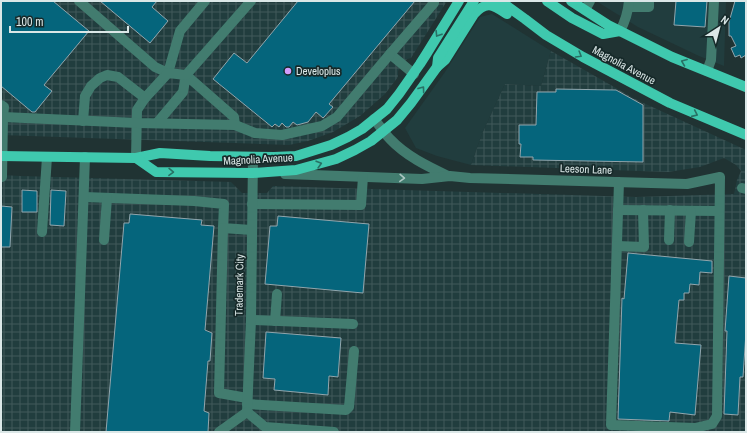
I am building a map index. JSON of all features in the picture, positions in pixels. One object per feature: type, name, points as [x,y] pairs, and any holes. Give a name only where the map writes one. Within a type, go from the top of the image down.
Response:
[{"type":"main road","name":"Magnolia Avenue","points":[[2,156],[136,158],[160,153],[253,157],[296,156],[331,145],[362,129],[387,109],[414,74],[460,1]]},
{"type":"main road","name":"Magnolia Avenue","points":[[136,158],[156,172],[253,173],[296,170],[336,159],[371,141],[397,120],[411,104],[437,67],[438,58],[474,1]]},
{"type":"main road","name":"Magnolia Avenue","points":[[500,1],[546,35],[583,57],[670,103],[746,135]]},
{"type":"main road","points":[[547,1],[572,18],[604,34],[620,32]]},
{"type":"main road","points":[[571,1],[620,32],[672,57],[746,87]]},
{"type":"main road","points":[[437,67],[445,60],[474,14],[484,5],[496,7],[521,24],[546,35]]},
{"type":"street","points":[[79,1],[155,67],[168,73],[186,75],[234,116],[235,125]]},
{"type":"street","points":[[136,158],[137,110],[145,98],[168,73],[180,31],[205,1]]},
{"type":"street","points":[[156,123],[183,92],[186,75],[251,1]]},
{"type":"street","points":[[2,117],[137,123],[235,125],[255,133],[282,136],[322,126],[337,116],[434,3],[434,1]]},
{"type":"street","points":[[585,10],[590,1]]},
{"type":"street","points":[[620,32],[629,4],[649,7],[649,1]]},
{"type":"street","points":[[707,71],[711,60],[714,1]]},
{"type":"street","points":[[390,54],[414,74]]},
{"type":"street","points":[[83,121],[85,96],[91,86],[100,78],[107,76],[118,77],[145,98]]},
{"type":"street","points":[[1,105],[4,107],[2,117],[1,177]]},
{"type":"street","name":"Leeson Lane","points":[[374,119],[390,139],[402,150],[415,159],[450,176]]},
{"type":"street","points":[[42,232],[47,156]]},
{"type":"street","points":[[76,432],[85,157]]},
{"type":"street","name":"Trademark City","points":[[247,405],[253,157]]},
{"type":"street","name":"Leeson Lane","points":[[253,173],[422,179],[450,176],[470,178],[687,184],[720,177],[720,211]]},
{"type":"street","points":[[252,204],[362,205],[363,177]]},
{"type":"street","points":[[618,210],[720,211],[717,416],[712,424],[695,428],[611,425],[617,246],[618,210],[619,182]]},
{"type":"street","points":[[84,197],[194,200],[224,204],[219,394],[247,405],[346,410],[349,408],[354,351]]},
{"type":"street","points":[[104,240],[106,198]]},
{"type":"street","points":[[617,246],[644,247],[643,210]]},
{"type":"street","points":[[668,240],[670,210]]},
{"type":"street","points":[[689,242],[691,211]]},
{"type":"street","points":[[224,228],[252,230]]},
{"type":"street","points":[[275,321],[277,294]]},
{"type":"street","points":[[250,320],[352,324]]},
{"type":"street","points":[[219,432],[247,405]]},
{"type":"street","points":[[247,405],[265,427],[334,432]]},
{"type":"shaded area","points":[[1,1],[447,1],[411,58],[407,59],[398,71],[398,77],[385,94],[360,116],[333,132],[308,141],[289,145],[1,135]]},
{"type":"shaded area","points":[[596,1],[726,1],[724,66],[699,56],[638,27]]},
{"type":"shaded area","points":[[492,14],[551,51],[541,86],[505,84],[482,134],[471,165],[437,156],[416,148],[405,128],[445,72],[480,17]]},
{"type":"shaded area","points":[[551,51],[637,100],[746,150],[746,432],[1,432],[1,175],[231,182],[242,193],[267,193],[273,186],[636,197],[734,194],[737,180],[741,171],[736,165],[724,158],[700,167],[668,172],[471,165],[482,134],[505,84],[541,86]]},
{"type":"building","points":[[1,1],[53,1],[89,31],[44,85],[52,91],[35,112],[32,112],[1,86]]},
{"type":"building","points":[[100,1],[157,1],[152,7],[168,21],[150,43]]},
{"type":"building","name":"Developlus","points":[[298,1],[415,1],[329,104],[333,107],[323,118],[316,112],[308,122],[297,125],[293,122],[289,127],[286,127],[282,123],[279,127],[275,124],[272,127],[213,79],[234,53],[247,63]]},
{"type":"building","points":[[676,1],[707,1],[705,27],[674,25]]},
{"type":"building","points":[[735,1],[746,1],[746,55],[741,58],[740,55],[735,57],[731,48],[736,46],[731,36],[729,36],[729,22]]},
{"type":"building","points":[[556,89],[616,90],[643,105],[643,162],[533,160],[533,157],[520,157],[521,144],[519,144],[519,125],[536,125],[537,92],[556,92]]},
{"type":"building","points":[[22,190],[37,191],[37,212],[22,212]]},
{"type":"building","points":[[51,190],[66,191],[64,226],[50,225]]},
{"type":"building","points":[[1,206],[12,207],[10,247],[1,247]]},
{"type":"building","points":[[130,214],[202,220],[201,225],[214,226],[205,330],[212,333],[204,411],[209,413],[208,432],[106,432],[124,223],[129,223]]},
{"type":"building","points":[[278,216],[369,224],[363,293],[265,284],[270,226],[277,226]]},
{"type":"building","points":[[628,253],[712,261],[712,273],[700,272],[699,285],[690,284],[689,293],[684,293],[684,300],[679,300],[675,343],[701,345],[695,415],[670,412],[669,421],[618,419],[622,298],[624,299]]},
{"type":"building","points":[[729,276],[746,278],[746,332],[743,377],[740,377],[738,415],[724,414],[727,331],[725,331]]},
{"type":"building","points":[[266,332],[341,338],[338,377],[329,376],[328,395],[274,390],[275,379],[263,378]]},
{"type":"place","name":"Developlus","points":[[288,71]]}]
